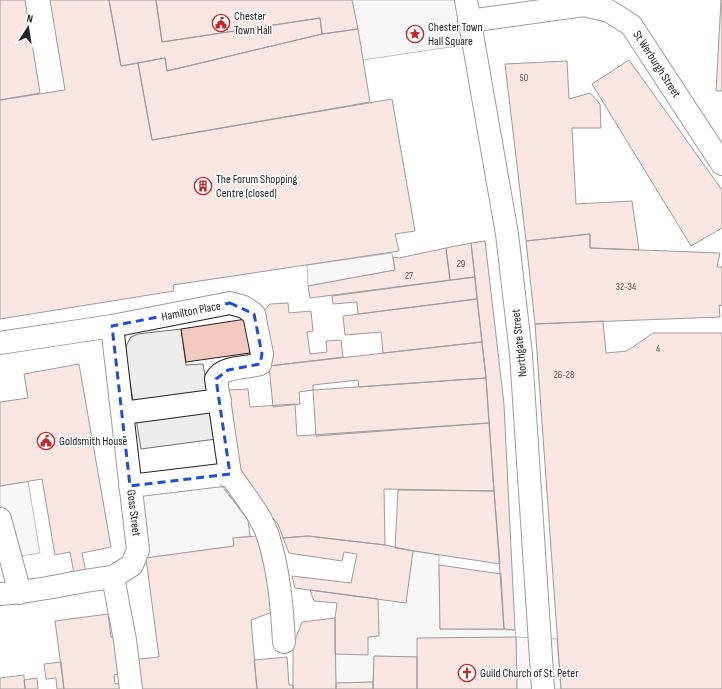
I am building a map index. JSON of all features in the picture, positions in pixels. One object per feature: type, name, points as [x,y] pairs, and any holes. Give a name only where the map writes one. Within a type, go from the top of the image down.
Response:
[{"type":"street","name":"St Werburgh Street","points":[[467,10],[584,5],[609,11],[631,25],[722,164]]},
{"type":"street","name":"Northgate Street","points":[[467,10],[507,234],[521,354],[543,689]]},
{"type":"street","name":"Hamilton Place","points":[[0,344],[112,326],[230,303],[244,307],[254,314],[262,354],[260,364],[219,374],[216,379],[230,474]]},
{"type":"street","name":"Goss Street","points":[[112,326],[138,550],[132,565],[114,577]]},
{"type":"street","points":[[123,413],[220,400]]},
{"type":"street","points":[[130,486],[230,474],[258,516],[268,535],[282,601],[284,642]]},
{"type":"street","points":[[0,519],[10,593],[86,580],[114,577],[125,640],[131,689]]},
{"type":"highlighted area","points":[[230,303],[254,314],[262,354],[260,364],[228,370],[216,379],[230,474],[130,486],[112,326]]},
{"type":"shaded area","name":"Chester Town Hall Square","points":[[352,0],[466,0],[465,42],[457,46],[363,60]]},
{"type":"shaded area","points":[[392,253],[395,270],[308,286],[307,265]]},
{"type":"shaded area","points":[[181,329],[186,365],[203,364],[216,439],[141,449],[125,352],[127,344],[131,337],[138,334]]},
{"type":"shaded area","points":[[217,479],[248,520],[250,536],[233,538],[234,546],[146,558],[139,500],[145,491]]},
{"type":"shaded area","points":[[28,481],[40,553],[0,559],[0,486]]},
{"type":"shaded area","points":[[413,551],[439,555],[440,629],[515,630],[516,637],[417,657],[374,656],[373,682],[336,683],[335,654],[368,637],[378,599]]},
{"type":"shaded area","points":[[516,637],[557,639],[561,689],[517,689]]},
{"type":"building","points":[[0,0],[25,0],[40,93],[0,100]]},
{"type":"building","name":"The Forum Shopping Centre (closed)","points":[[50,0],[109,0],[121,66],[138,63],[152,140],[392,99],[415,231],[395,234],[399,251],[173,285],[174,291],[0,319],[0,100],[65,90]]},
{"type":"building","points":[[109,0],[156,0],[162,42],[320,18],[322,34],[167,71],[165,58],[121,66]]},
{"type":"building","name":"Chester Town Hall","points":[[156,0],[352,0],[358,29],[322,34],[320,18],[162,42]]},
{"type":"building","points":[[721,0],[722,91],[716,91]]},
{"type":"building","points":[[358,29],[370,102],[152,140],[138,63],[165,58],[167,71],[322,34]]},
{"type":"building","points":[[629,60],[722,190],[722,228],[691,246],[592,84]]},
{"type":"building","points":[[567,61],[569,99],[590,93],[600,104],[601,128],[572,128],[576,204],[632,201],[639,250],[590,248],[590,234],[526,241],[505,64]]},
{"type":"building","points":[[590,234],[590,248],[720,253],[717,267],[722,267],[722,306],[719,305],[720,317],[535,324],[526,241]]},
{"type":"building","points":[[485,241],[504,404],[515,630],[504,629],[486,378],[471,243]]},
{"type":"building","points":[[471,243],[475,277],[450,280],[446,248]]},
{"type":"building","points":[[446,248],[450,280],[310,298],[308,286],[395,270],[393,257],[399,258]]},
{"type":"building","points":[[475,277],[477,299],[358,314],[357,302],[333,304],[332,296]]},
{"type":"building","points":[[477,299],[482,342],[383,353],[381,332],[345,335],[343,316]]},
{"type":"building","points":[[288,303],[289,313],[311,311],[313,331],[307,332],[310,354],[327,352],[326,341],[341,340],[343,357],[269,366],[264,311],[270,304]]},
{"type":"building","points":[[246,319],[250,353],[186,362],[181,329]]},
{"type":"building","points":[[603,321],[606,353],[627,351],[653,333],[722,333],[722,689],[561,689],[535,324]]},
{"type":"building","points":[[482,342],[486,378],[359,387],[358,380],[313,385],[313,390],[299,392],[300,404],[273,407],[269,366]]},
{"type":"building","name":"Goldsmith House","points":[[79,364],[111,547],[82,553],[86,572],[74,574],[70,552],[55,555],[42,479],[0,486],[0,402],[28,398],[24,374]]},
{"type":"building","points":[[486,378],[489,423],[316,436],[313,390]]},
{"type":"building","points":[[248,389],[250,407],[295,404],[297,436],[489,423],[494,491],[384,489],[385,545],[308,536],[283,538],[278,524],[241,481],[229,390]]},
{"type":"building","points":[[398,490],[494,491],[500,564],[395,548]]},
{"type":"building","points":[[257,536],[275,611],[251,620],[257,689],[141,689],[138,659],[159,657],[146,558],[234,546],[233,538]]},
{"type":"building","points":[[308,536],[385,545],[413,551],[406,603],[295,588],[292,576],[351,583],[357,554],[344,552],[342,561],[289,553],[283,538]]},
{"type":"building","points":[[439,565],[501,574],[504,629],[440,629]]},
{"type":"building","points":[[310,590],[378,599],[379,636],[368,637],[368,655],[335,654],[335,618],[337,603],[314,601]]},
{"type":"building","points":[[108,614],[111,637],[117,636],[122,673],[114,675],[115,684],[124,683],[125,689],[64,689],[55,621]]},
{"type":"building","points":[[335,618],[336,689],[293,689],[293,645],[302,622]]},
{"type":"building","name":"Guild Church of St. Peter","points":[[516,637],[517,689],[417,689],[417,638]]},
{"type":"building","points":[[374,656],[417,657],[417,689],[373,689]]},
{"type":"building","points":[[287,657],[289,685],[293,685],[293,689],[257,689],[254,660]]},
{"type":"building","points":[[61,662],[64,689],[57,689],[56,678],[46,679],[44,664]]},
{"type":"building","points":[[24,675],[25,689],[0,689],[0,678]]},
{"type":"building","points":[[37,678],[38,689],[25,689],[24,680]]},
{"type":"building","points":[[373,682],[373,689],[336,689],[336,683]]},
{"type":"fence","points":[[220,484],[248,520],[250,536]]},
{"type":"place","name":"Chester Town Hall","points":[[221,23]]},
{"type":"place","name":"Chester Town Hall Square","points":[[415,34]]},
{"type":"place","name":"The Forum Shopping Centre (closed)","points":[[203,186]]},
{"type":"place","name":"Goldsmith House","points":[[46,441]]},
{"type":"place","name":"Guild Church of St. Peter","points":[[467,673]]}]
